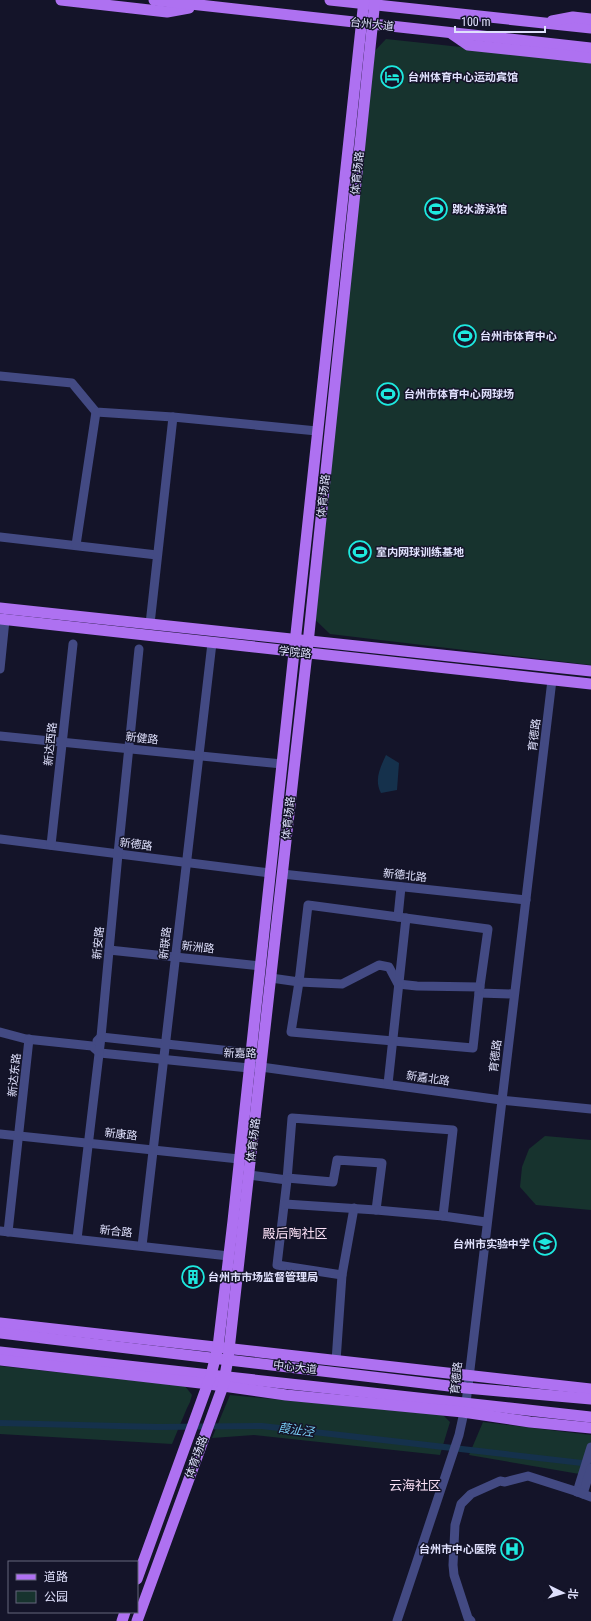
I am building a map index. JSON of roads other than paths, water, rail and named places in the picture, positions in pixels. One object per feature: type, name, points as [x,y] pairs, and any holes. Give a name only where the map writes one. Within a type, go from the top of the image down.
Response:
[{"type":"main road","points":[[61,0],[167,12],[202,6]]},
{"type":"main road","name":"台州大道","points":[[154,0],[591,48]]},
{"type":"main road","name":"台州大道","points":[[330,0],[370,2],[591,28]]},
{"type":"main road","points":[[225,1351],[229,1256],[250,1053],[361,23],[370,2]]},
{"type":"main road","name":"体育场路","points":[[137,1621],[224,1381],[225,1351],[249,1175],[307,653],[307,641],[373,24],[370,2]]},
{"type":"main road","points":[[541,23],[573,17],[591,19]]},
{"type":"main road","points":[[450,33],[468,45],[591,58]]},
{"type":"main road","name":"学院路","points":[[0,608],[591,671]]},
{"type":"main road","name":"学院路","points":[[2,619],[591,684]]},
{"type":"main road","points":[[0,1323],[81,1331],[225,1351],[336,1361],[591,1389]]},
{"type":"main road","points":[[81,1331],[91,1343]]},
{"type":"main road","points":[[0,1333],[215,1358],[225,1351]]},
{"type":"main road","name":"中心大道","points":[[225,1351],[338,1372],[466,1388],[591,1399]]},
{"type":"main road","name":"中心大道","points":[[0,1352],[91,1362],[210,1380],[352,1391],[464,1408]]},
{"type":"main road","points":[[138,1576],[210,1380],[215,1358]]},
{"type":"main road","points":[[0,1360],[73,1368],[103,1373],[210,1380]]},
{"type":"main road","points":[[73,1368],[91,1362]]},
{"type":"main road","points":[[338,1372],[354,1363]]},
{"type":"main road","points":[[224,1381],[286,1395],[333,1400],[464,1408],[530,1422],[591,1419]]},
{"type":"main road","points":[[333,1400],[352,1391]]},
{"type":"street","points":[[0,376],[72,383],[96,412],[173,417],[317,431]]},
{"type":"street","points":[[76,545],[96,412]]},
{"type":"street","points":[[150,624],[173,417]]},
{"type":"street","points":[[0,537],[158,555]]},
{"type":"street","points":[[0,669],[2,619]]},
{"type":"street","name":"新联路","points":[[142,1246],[212,643]]},
{"type":"street","name":"新达西路","points":[[51,845],[73,644]]},
{"type":"street","name":"新安路","points":[[77,1239],[100,1053],[128,749],[139,649]]},
{"type":"street","name":"育德路","points":[[397,1621],[459,1435],[464,1408],[552,680]]},
{"type":"street","name":"新健路","points":[[0,736],[282,764]]},
{"type":"street","name":"新德路","points":[[0,839],[270,873]]},
{"type":"street","name":"新德北路","points":[[282,874],[526,900]]},
{"type":"street","points":[[388,1084],[398,984],[402,918],[401,887]]},
{"type":"street","points":[[308,905],[488,929],[473,1048],[291,1032],[299,982],[308,905]]},
{"type":"street","name":"新洲路","points":[[109,950],[260,966]]},
{"type":"street","points":[[271,978],[299,982],[342,984],[379,965],[389,967],[398,984]]},
{"type":"street","points":[[398,984],[514,994]]},
{"type":"street","points":[[0,1032],[30,1039],[92,1046],[100,1053]]},
{"type":"street","points":[[92,1046],[101,1037]]},
{"type":"street","name":"新嘉路","points":[[101,1037],[250,1053],[261,1067]]},
{"type":"street","name":"新达东路","points":[[4,1231],[19,1136],[30,1039]]},
{"type":"street","name":"新嘉路","points":[[100,1053],[249,1068],[261,1067]]},
{"type":"street","name":"新嘉北路","points":[[261,1067],[501,1100],[591,1109]]},
{"type":"street","points":[[342,1275],[277,1265],[285,1204],[292,1118],[453,1130],[443,1216]]},
{"type":"street","name":"新康路","points":[[0,1134],[239,1158]]},
{"type":"street","points":[[249,1175],[333,1182],[336,1160],[382,1162],[376,1210]]},
{"type":"street","points":[[285,1204],[354,1208],[443,1216],[486,1222]]},
{"type":"street","points":[[336,1361],[342,1275],[354,1208]]},
{"type":"street","name":"新合路","points":[[4,1231],[229,1256]]},
{"type":"street","points":[[471,1621],[468,1618],[454,1575],[453,1565],[455,1525],[461,1504],[471,1494],[500,1481],[505,1482],[528,1476],[584,1494],[590,1449]]},
{"type":"water","points":[[386,755],[399,763],[397,790],[381,793],[378,779],[380,769]]},
{"type":"waterway","name":"葭沚泾","points":[[0,1423],[158,1427],[262,1426],[591,1464]]},
{"type":"place","name":"台州体育中心运动宾馆","points":[[392,77]]},
{"type":"place","name":"跳水游泳馆","points":[[436,209]]},
{"type":"place","name":"台州市体育中心","points":[[465,336]]},
{"type":"place","name":"台州市体育中心网球场","points":[[388,394]]},
{"type":"place","name":"室内网球训练基地","points":[[360,552]]},
{"type":"place","name":"台州市实验中学","points":[[545,1244]]},
{"type":"place","name":"台州市市场监督管理局","points":[[193,1277]]},
{"type":"place","name":"台州市中心医院","points":[[512,1549]]},
{"type":"district","name":"殿后陶社区","points":[[295,1233]]},
{"type":"district","name":"云海社区","points":[[415,1485]]}]
